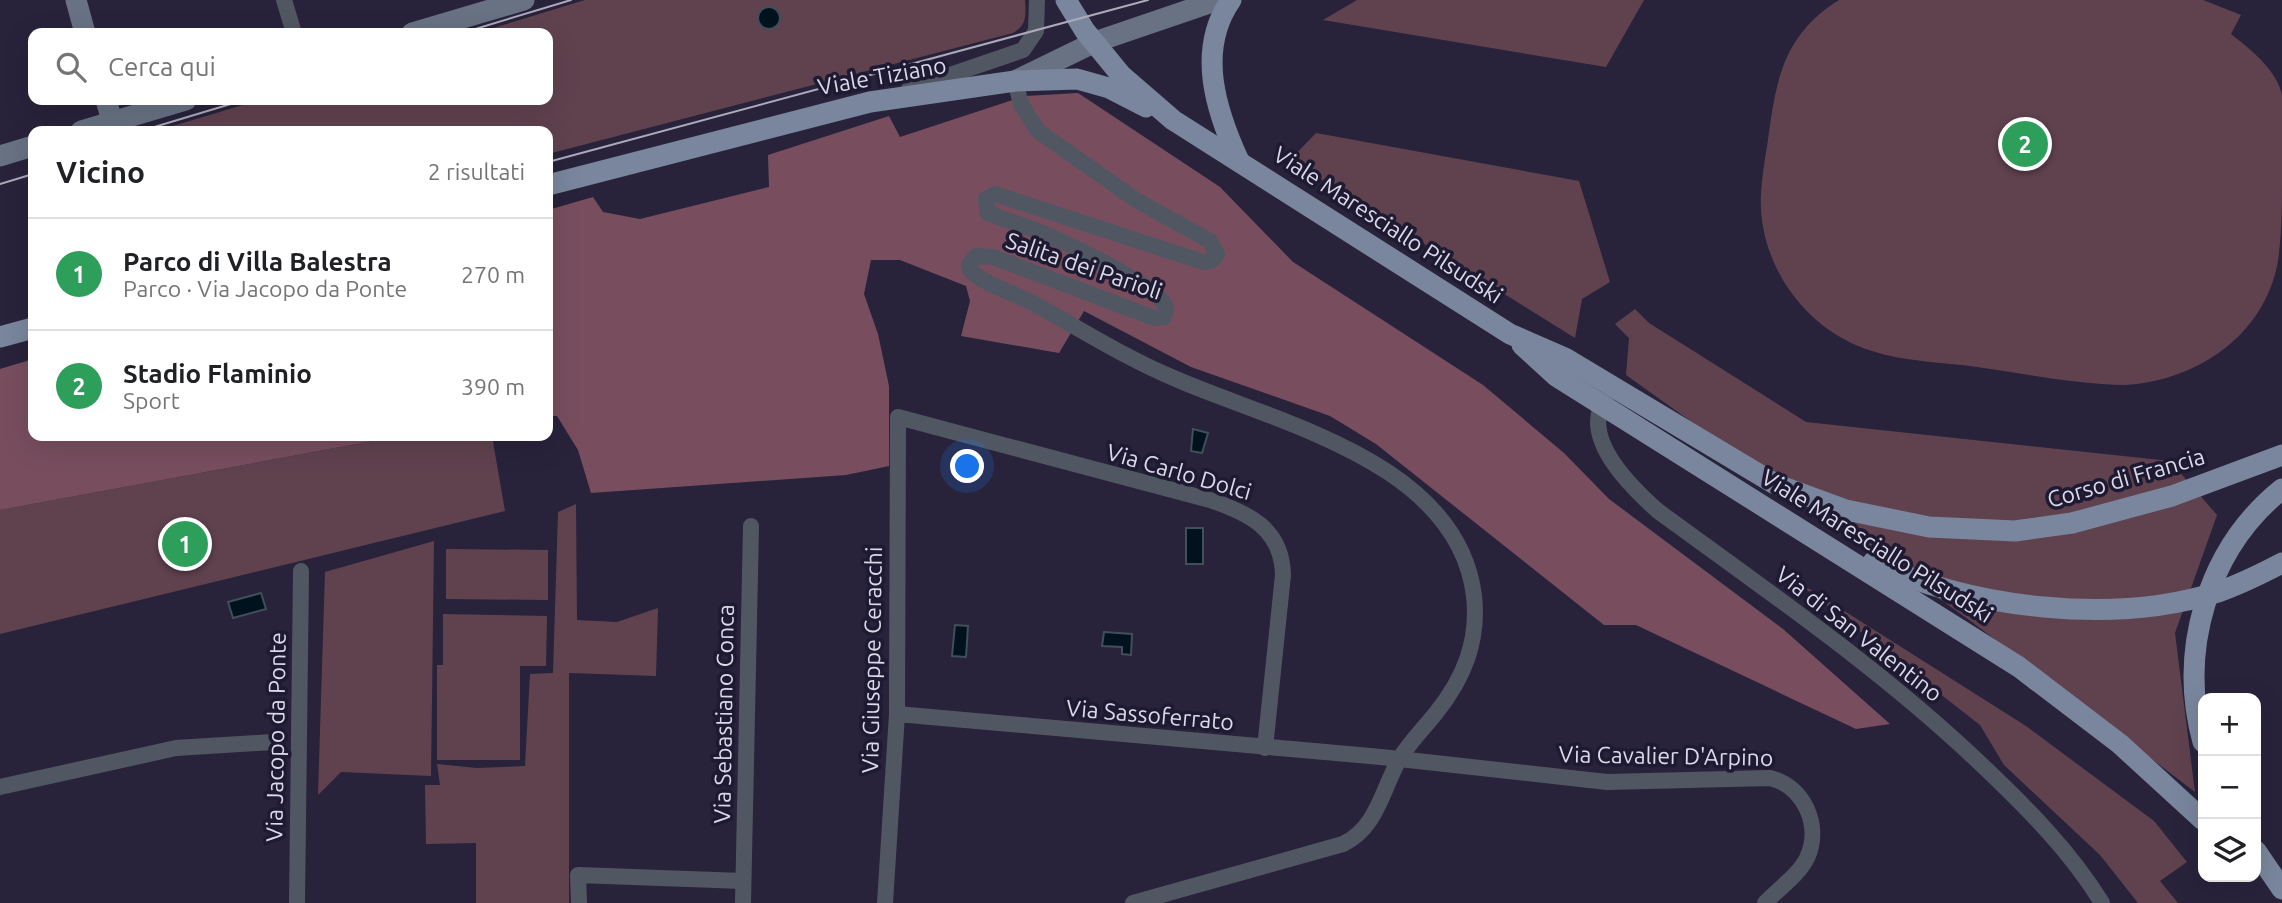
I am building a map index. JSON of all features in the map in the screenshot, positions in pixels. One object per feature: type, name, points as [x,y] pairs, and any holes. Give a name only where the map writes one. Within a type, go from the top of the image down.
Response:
[{"type":"main road","points":[[1066,0],[1121,75],[1173,120]]},
{"type":"main road","points":[[1231,0],[1217,27],[1213,84],[1221,122],[1238,161]]},
{"type":"main road","points":[[1015,81],[1067,78],[1087,81],[1173,120]]},
{"type":"main road","name":"Viale Tiziano","points":[[553,184],[870,102],[1015,81]]},
{"type":"main road","name":"Viale Maresciallo Pilsudski","points":[[1173,120],[1510,334],[1556,376],[1607,396],[1752,472],[1816,500]]},
{"type":"main road","points":[[0,337],[28,329]]},
{"type":"main road","name":"Viale Maresciallo Pilsudski","points":[[1607,396],[1805,530],[2057,694],[2120,744],[2202,819]]},
{"type":"main road","name":"Corso di Francia","points":[[1816,500],[1890,521],[1957,530],[2033,530],[2089,520],[2172,496],[2282,455]]},
{"type":"main road","points":[[2198,703],[2194,672],[2197,634],[2205,602],[2239,534],[2282,489]]},
{"type":"main road","points":[[1805,530],[1880,565],[1926,582],[2001,600],[2058,608],[2136,607],[2184,600],[2232,587],[2282,563]]},
{"type":"main road","points":[[2261,858],[2282,889]]},
{"type":"main road","points":[[2260,882],[2279,903]]},
{"type":"street","points":[[76,0],[84,28]]},
{"type":"street","points":[[284,0],[292,28]]},
{"type":"street","points":[[425,28],[487,5],[524,0]]},
{"type":"street","points":[[870,102],[1018,53],[1027,47],[1036,31],[1037,0]]},
{"type":"street","name":"Viale Tiziano","points":[[1015,81],[1095,42],[1218,0]]},
{"type":"street","name":"Salita dei Parioli","points":[[1015,81],[1021,104],[1038,131],[1136,200],[1210,241],[1217,254],[1211,261],[1203,262],[995,194],[986,199],[988,213],[1044,233],[1109,267],[1151,292],[1164,303],[1166,312],[1164,317],[1154,318],[993,257],[976,256],[969,265],[970,270],[1166,375],[1320,435],[1349,449],[1406,487],[1435,514],[1453,538],[1473,590],[1475,616],[1469,656],[1450,695],[1399,759]]},
{"type":"street","points":[[108,105],[114,126],[172,105]]},
{"type":"street","points":[[0,156],[28,148]]},
{"type":"street","name":"Via di San Valentino","points":[[1607,396],[1600,429],[1607,452],[1634,489],[1658,511],[1917,704],[2030,814],[2102,903]]},
{"type":"street","name":"Via Giuseppe Ceracchi","points":[[885,903],[897,714],[898,417]]},
{"type":"street","name":"Via Carlo Dolci","points":[[898,417],[1210,500],[1242,510],[1265,527],[1279,549],[1283,575],[1265,748]]},
{"type":"street","name":"Via Sebastiano Conca","points":[[743,903],[751,526]]},
{"type":"street","name":"Via Jacopo da Ponte","points":[[297,903],[301,571]]},
{"type":"street","name":"Via Sassoferrato","points":[[897,714],[1399,759]]},
{"type":"street","points":[[0,787],[176,748],[273,742]]},
{"type":"street","points":[[1133,903],[1349,841],[1371,820],[1399,759]]},
{"type":"street","name":"Via Cavalier D'Arpino","points":[[1399,759],[1607,782],[1763,778],[1783,782],[1793,789],[1808,810],[1812,842],[1796,874],[1765,903]]},
{"type":"street","points":[[579,903],[578,875],[743,881]]},
{"type":"shaded area","points":[[585,0],[1025,0],[1026,10],[1023,23],[1013,33],[553,153],[553,126],[173,126],[242,105],[553,105],[553,28],[493,28]]},
{"type":"shaded area","points":[[1357,0],[1644,0],[1606,67],[1323,20]]},
{"type":"shaded area","points":[[1839,0],[2203,0],[2241,15],[2231,34],[2269,69],[2282,95],[2282,207],[2278,261],[2271,287],[2259,311],[2243,332],[2202,364],[2152,382],[2125,385],[2070,381],[1898,357],[1872,351],[1826,328],[1806,311],[1777,268],[1767,244],[1761,193],[1775,98],[1786,61],[1805,28]]},
{"type":"shaded area","points":[[1078,93],[1220,187],[1293,262],[1483,385],[1564,453],[1609,499],[1783,629],[1890,724],[1856,729],[1636,625],[1604,625],[1376,444],[1330,416],[1191,367],[1084,311],[1059,353],[961,336],[970,301],[966,286],[900,260],[871,260],[864,294],[878,334],[889,386],[889,466],[846,475],[591,493],[578,450],[557,416],[553,416],[553,209],[593,197],[603,212],[640,219],[769,187],[768,155],[889,116],[900,137],[1025,96]]},
{"type":"shaded area","points":[[1316,133],[1579,181],[1610,282],[1582,299],[1575,338],[1290,160]]},
{"type":"shaded area","points":[[1635,309],[1649,323],[1806,422],[2170,461],[2217,515],[2175,633],[2195,792],[1972,622],[1626,375],[1629,338],[1615,324]]},
{"type":"shaded area","points":[[28,361],[28,441],[373,441],[0,510],[0,369]]},
{"type":"shaded area","points":[[373,441],[493,441],[505,511],[0,634],[0,510]]},
{"type":"shaded area","points":[[576,504],[577,620],[617,622],[658,608],[656,676],[569,673],[569,903],[476,903],[476,843],[426,844],[425,785],[440,785],[437,764],[477,768],[525,766],[530,674],[553,673],[558,512]]},
{"type":"shaded area","points":[[434,541],[431,776],[341,772],[318,795],[325,572]]},
{"type":"shaded area","points":[[446,549],[548,550],[548,600],[446,599]]},
{"type":"shaded area","points":[[1789,576],[2026,726],[2154,821],[2187,862],[2160,881],[2178,903],[2138,903],[2100,855],[2004,765],[1980,725]]},
{"type":"shaded area","points":[[443,614],[547,616],[546,666],[520,666],[520,760],[437,760],[437,665],[443,665]]},
{"type":"water","points":[[765,7],[773,7],[780,14],[780,22],[773,29],[765,29],[758,22],[758,14]]},
{"type":"water","points":[[1193,429],[1208,433],[1202,453],[1191,451]]},
{"type":"water","points":[[1186,528],[1203,528],[1203,564],[1186,564]]},
{"type":"water","points":[[261,593],[266,609],[233,618],[228,602]]},
{"type":"water","points":[[955,625],[968,626],[966,657],[952,656]]},
{"type":"water","points":[[1104,632],[1132,634],[1131,655],[1122,654],[1122,647],[1102,646]]},
{"type":"tram line","points":[[479,28],[571,0]]},
{"type":"tram line","points":[[553,161],[1148,0]]},
{"type":"tram line","points":[[158,126],[227,105]]},
{"type":"tram line","points":[[0,184],[28,176]]},
{"type":"place","name":"Stadio Flaminio","points":[[2025,144]]},
{"type":"place","name":"Parco di Villa Balestra","points":[[185,544]]}]
